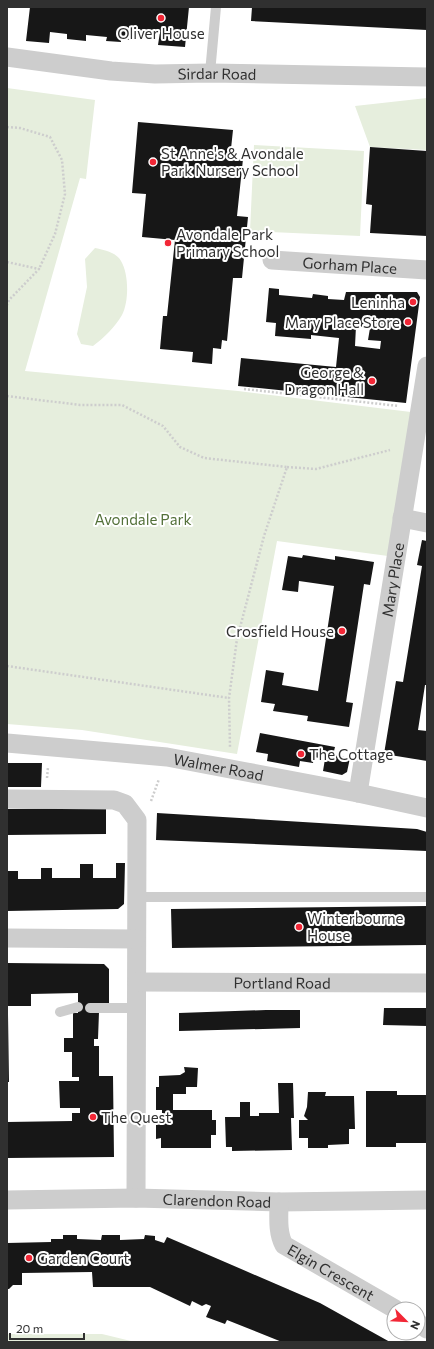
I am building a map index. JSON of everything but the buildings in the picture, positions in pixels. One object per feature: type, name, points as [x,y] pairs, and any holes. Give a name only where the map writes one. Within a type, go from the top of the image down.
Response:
[{"type":"street","name":"Sirdar Road","points":[[7,57],[111,71],[155,74],[210,72],[427,77]]},
{"type":"street","name":"Gorham Place","points":[[272,260],[427,270]]},
{"type":"street","name":"Mary Place","points":[[358,793],[427,366]]},
{"type":"street","points":[[402,518],[427,523]]},
{"type":"street","name":"Walmer Road","points":[[7,742],[167,757],[358,793],[427,808]]},
{"type":"street","points":[[7,799],[114,800],[125,804],[137,820],[136,1198]]},
{"type":"street","points":[[7,938],[136,939]]},
{"type":"street","name":"Portland Road","points":[[137,982],[427,983]]},
{"type":"street","name":"Clarendon Road","points":[[7,1200],[136,1198],[279,1202],[427,1200]]},
{"type":"street","name":"Elgin Crescent","points":[[279,1202],[279,1227],[281,1239],[284,1245],[386,1304]]},
{"type":"lane","points":[[210,72],[216,7]]},
{"type":"lane","points":[[137,897],[427,897]]},
{"type":"lane","points":[[60,1012],[78,1007]]},
{"type":"lane","points":[[90,1008],[136,1008]]},
{"type":"path","points":[[7,127],[20,128],[50,137],[62,160],[65,194],[55,234],[39,269],[9,300],[7,305]]},
{"type":"path","points":[[7,262],[39,269]]},
{"type":"path","points":[[244,389],[420,408]]},
{"type":"path","points":[[7,396],[80,405],[122,405],[163,426],[180,447],[204,458],[287,467],[316,468],[415,444]]},
{"type":"path","points":[[227,769],[230,753],[229,698],[237,639],[264,536],[287,467]]},
{"type":"path","points":[[7,666],[229,698]]},
{"type":"path","points":[[137,820],[150,805],[167,757]]},
{"type":"green space","name":"Avondale Park","points":[[7,88],[95,100],[86,179],[80,178],[25,371],[238,391],[411,412],[388,556],[277,541],[237,754],[82,730],[7,724]]},
{"type":"green space","points":[[427,98],[427,150],[370,147],[355,106]]},
{"type":"green space","points":[[254,145],[364,151],[360,236],[250,231]]},
{"type":"green space","points":[[95,248],[116,255],[121,261],[126,273],[127,296],[122,315],[116,324],[93,346],[81,344],[77,334],[87,287],[85,259]]},
{"type":"green space","points":[[7,1334],[102,1334],[135,1342],[7,1342]]},
{"type":"place","name":"Oliver House","points":[[161,18]]},
{"type":"place","name":"St Anne's & Avondale Park Nursery School","points":[[153,162]]},
{"type":"place","name":"Avondale Park Primary School","points":[[168,243]]},
{"type":"place","name":"Leninha","points":[[413,302]]},
{"type":"place","name":"Mary Place Store","points":[[408,322]]},
{"type":"place","name":"George & Dragon Hall","points":[[372,381]]},
{"type":"place","name":"Crosfield House","points":[[342,631]]},
{"type":"place","name":"The Cottage","points":[[301,754]]},
{"type":"place","name":"Winterbourne House","points":[[299,927]]},
{"type":"place","name":"The Quest","points":[[93,1117]]},
{"type":"place","name":"Garden Court","points":[[29,1258]]}]
